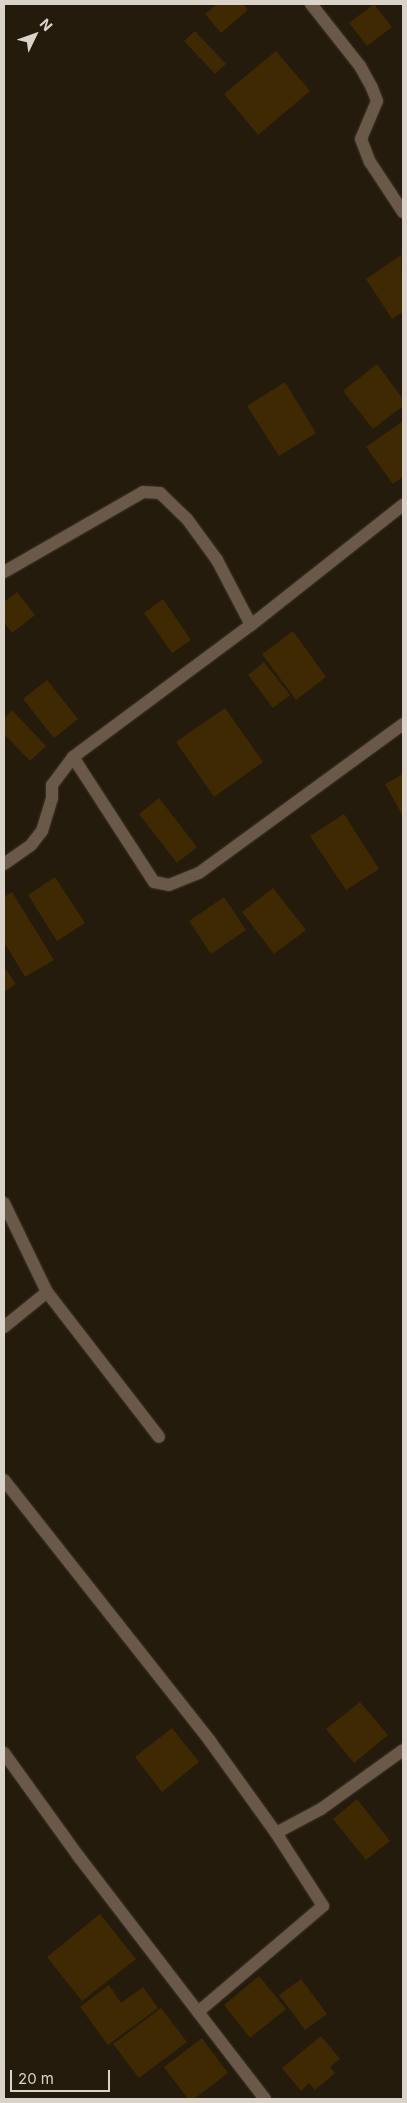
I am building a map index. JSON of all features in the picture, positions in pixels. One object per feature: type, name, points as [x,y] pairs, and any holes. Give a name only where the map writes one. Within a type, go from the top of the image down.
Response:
[{"type":"street","points":[[311,4],[360,66],[372,88],[377,101],[361,138],[370,162],[403,212]]},
{"type":"street","points":[[4,572],[143,492],[160,493],[187,520],[217,560],[251,625]]},
{"type":"street","points":[[4,864],[30,845],[42,831],[52,798],[52,785],[73,758],[251,625],[403,505]]},
{"type":"street","points":[[73,758],[154,882],[169,885],[199,873],[403,724]]},
{"type":"street","points":[[4,1203],[48,1292],[159,1437]]},
{"type":"street","points":[[4,1327],[48,1292]]},
{"type":"street","points":[[4,1480],[210,1740],[276,1833],[323,1906],[198,2012]]},
{"type":"street","points":[[276,1833],[321,1809],[403,1750]]},
{"type":"street","points":[[4,1753],[79,1857],[265,2099]]},
{"type":"building","points":[[217,4],[243,4],[248,10],[221,33],[205,14]]},
{"type":"building","points":[[374,4],[392,27],[367,46],[349,23]]},
{"type":"building","points":[[195,31],[226,64],[215,74],[184,41]]},
{"type":"building","points":[[276,51],[310,91],[258,135],[224,94]]},
{"type":"building","points":[[401,255],[403,312],[392,319],[366,279]]},
{"type":"building","points":[[377,364],[403,399],[403,406],[373,429],[343,391]]},
{"type":"building","points":[[285,382],[316,433],[279,456],[247,406]]},
{"type":"building","points":[[403,421],[403,477],[393,484],[366,447]]},
{"type":"building","points":[[17,592],[35,615],[12,633],[4,622],[4,602]]},
{"type":"building","points":[[163,599],[191,640],[172,653],[144,613]]},
{"type":"building","points":[[293,631],[326,677],[296,700],[262,654]]},
{"type":"building","points":[[264,662],[290,695],[273,708],[248,675]]},
{"type":"building","points":[[47,680],[78,719],[54,738],[23,699]]},
{"type":"building","points":[[225,708],[263,762],[214,797],[176,742]]},
{"type":"building","points":[[12,710],[46,746],[30,761],[4,734],[4,719]]},
{"type":"building","points":[[403,774],[403,816],[385,784]]},
{"type":"building","points":[[159,798],[197,847],[177,863],[139,814]]},
{"type":"building","points":[[344,814],[379,869],[346,890],[310,836]]},
{"type":"building","points":[[55,877],[85,923],[57,941],[28,895]]},
{"type":"building","points":[[273,888],[306,930],[274,954],[242,912]]},
{"type":"building","points":[[12,892],[54,960],[25,977],[4,942],[4,897]]},
{"type":"building","points":[[224,897],[246,930],[211,954],[189,921]]},
{"type":"building","points":[[4,967],[16,984],[4,992]]},
{"type":"building","points":[[360,1702],[388,1735],[354,1763],[326,1729]]},
{"type":"building","points":[[172,1728],[199,1762],[162,1792],[135,1757]]},
{"type":"building","points":[[357,1799],[390,1841],[366,1860],[333,1819]]},
{"type":"building","points":[[100,1914],[136,1959],[82,2001],[47,1957]]},
{"type":"building","points":[[259,1976],[286,2009],[250,2038],[224,2005]]},
{"type":"building","points":[[301,1979],[327,2014],[305,2030],[279,1995]]},
{"type":"building","points":[[109,1985],[121,2003],[143,1987],[158,2008],[108,2045],[80,2007]]},
{"type":"building","points":[[161,2008],[187,2042],[139,2078],[113,2044]]},
{"type":"building","points":[[321,2036],[340,2059],[330,2067],[335,2073],[315,2090],[309,2083],[301,2091],[282,2068]]},
{"type":"building","points":[[202,2038],[228,2073],[194,2099],[188,2099],[164,2067]]}]
